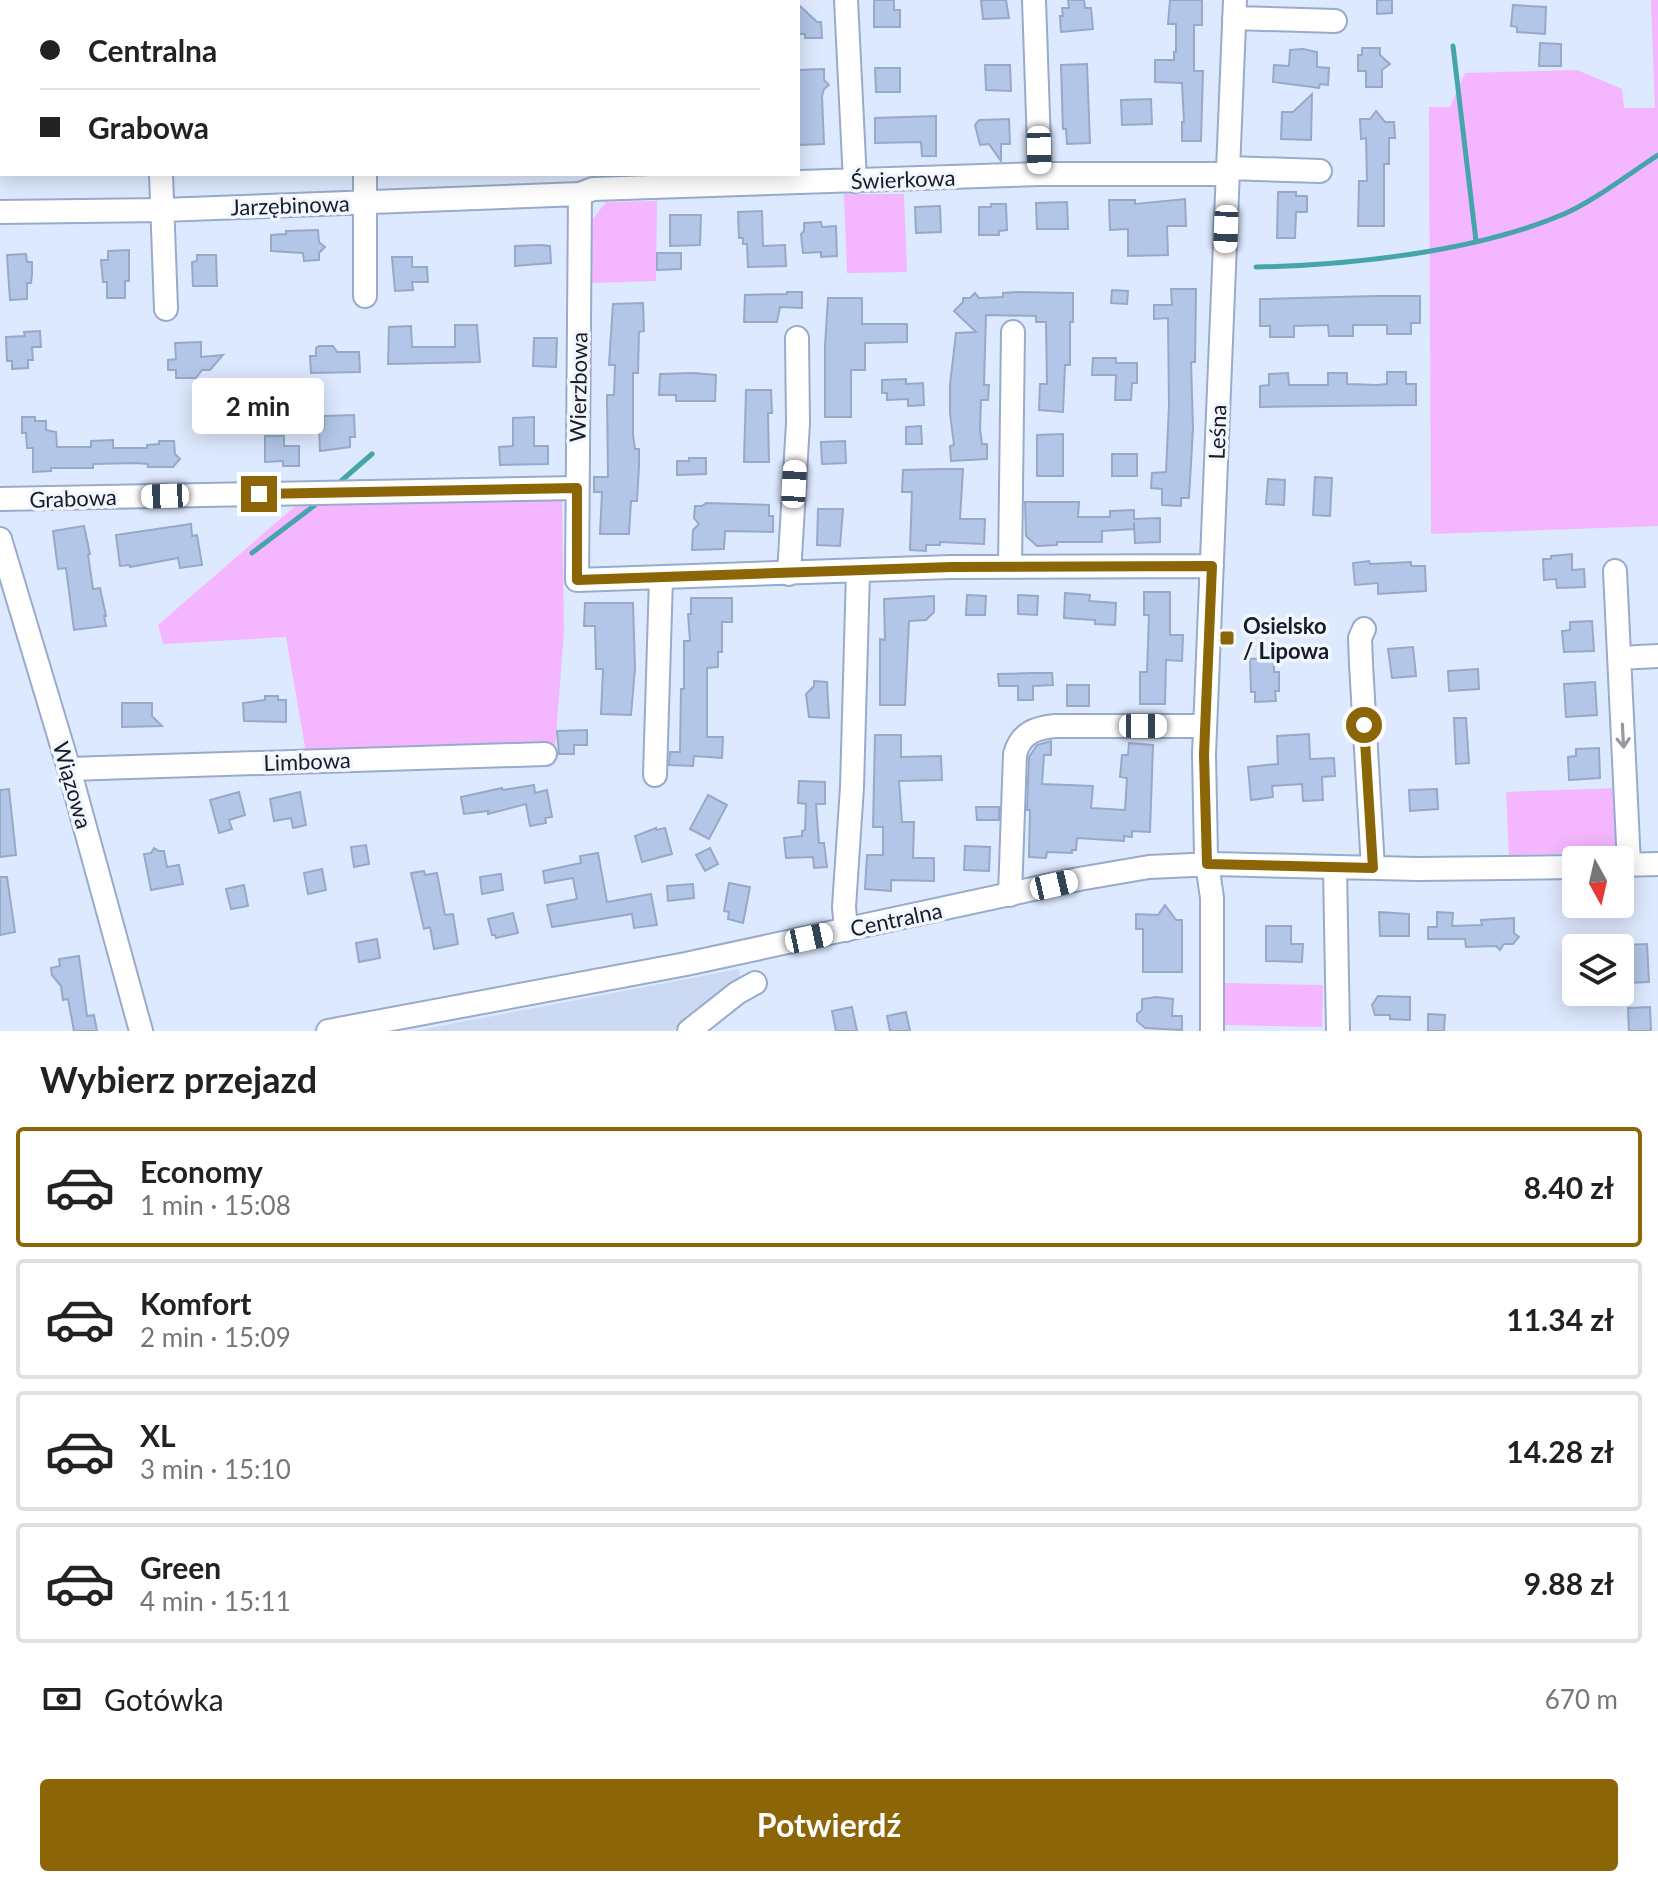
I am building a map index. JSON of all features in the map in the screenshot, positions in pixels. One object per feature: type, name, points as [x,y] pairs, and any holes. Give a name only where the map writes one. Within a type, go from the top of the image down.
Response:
[{"type":"street","points":[[846,0],[855,181]]},
{"type":"street","points":[[1034,0],[1040,174]]},
{"type":"street","points":[[1234,9],[1335,21]]},
{"type":"street","name":"Leśna","points":[[1212,1031],[1212,898],[1207,864],[1205,726],[1234,9]]},
{"type":"street","name":"Świerkowa","points":[[589,186],[1040,174],[1320,171]]},
{"type":"street","points":[[161,176],[166,309]]},
{"type":"street","points":[[365,176],[365,296]]},
{"type":"street","name":"Jarzębinowa","points":[[0,212],[162,210],[365,202],[589,186]]},
{"type":"street","name":"Wierzbowa","points":[[589,186],[577,488],[577,580],[661,578]]},
{"type":"street","points":[[1010,567],[1013,332]]},
{"type":"street","points":[[789,574],[798,423],[797,338]]},
{"type":"street","name":"Grabowa","points":[[0,499],[577,488]]},
{"type":"street","name":"Wiązowa","points":[[0,539],[69,769],[141,1031]]},
{"type":"street","points":[[655,775],[661,578],[1010,567],[1212,566]]},
{"type":"street","points":[[846,930],[844,907],[852,787],[858,571]]},
{"type":"street","points":[[1615,571],[1624,846]]},
{"type":"street","points":[[1364,629],[1360,638],[1373,868]]},
{"type":"street","points":[[1619,658],[1658,656]]},
{"type":"street","points":[[1010,895],[1015,754],[1022,737],[1040,728],[1055,726],[1205,726]]},
{"type":"street","name":"Limbowa","points":[[69,769],[545,754]]},
{"type":"street","name":"Centralna","points":[[328,1031],[661,969],[1149,867],[1207,864],[1335,868],[1562,867]]},
{"type":"street","points":[[1634,865],[1658,864]]},
{"type":"street","points":[[1335,868],[1338,1031]]},
{"type":"street","points":[[689,1031],[737,993],[755,983]]},
{"type":"shaded area","points":[[1651,0],[1658,0],[1658,526],[1431,534],[1429,107],[1450,107],[1465,73],[1577,70],[1622,89],[1624,108],[1655,108]]},
{"type":"shaded area","points":[[844,194],[904,194],[907,272],[847,273]]},
{"type":"shaded area","points":[[657,201],[656,281],[591,283],[592,220],[606,202]]},
{"type":"shaded area","points":[[562,495],[564,630],[555,749],[306,752],[286,637],[163,644],[158,625],[302,500]]},
{"type":"shaded area","points":[[1619,788],[1620,844],[1562,846],[1562,854],[1509,856],[1506,792]]},
{"type":"shaded area","points":[[739,969],[740,977],[673,1031],[414,1031]]},
{"type":"shaded area","points":[[1225,983],[1323,985],[1322,1027],[1224,1025]]},
{"type":"building","points":[[874,0],[894,0],[894,10],[900,10],[900,27],[874,27]]},
{"type":"building","points":[[981,0],[1006,0],[1009,18],[983,19]]},
{"type":"building","points":[[1068,0],[1084,0],[1085,8],[1091,8],[1093,29],[1061,32],[1060,16],[1063,16],[1062,8],[1069,8]]},
{"type":"building","points":[[1170,0],[1202,0],[1202,25],[1194,25],[1194,71],[1203,71],[1201,141],[1182,141],[1182,83],[1155,82],[1155,60],[1174,60],[1176,52],[1176,24],[1168,24]]},
{"type":"building","points":[[1377,0],[1392,0],[1392,13],[1377,14]]},
{"type":"building","points":[[1513,5],[1546,7],[1545,34],[1517,32],[1517,27],[1511,26]]},
{"type":"building","points":[[800,6],[817,22],[821,22],[822,38],[805,38],[805,34],[800,34]]},
{"type":"building","points":[[1540,43],[1561,44],[1561,66],[1539,66]]},
{"type":"building","points":[[1362,48],[1380,48],[1380,55],[1390,64],[1382,70],[1382,87],[1366,87],[1366,71],[1358,71],[1358,55],[1362,55]]},
{"type":"building","points":[[1290,50],[1317,52],[1317,67],[1329,68],[1328,85],[1320,84],[1319,88],[1273,82],[1274,65],[1289,66]]},
{"type":"building","points":[[1087,64],[1090,143],[1067,144],[1066,129],[1063,129],[1061,65]]},
{"type":"building","points":[[985,65],[1010,65],[1011,91],[986,90]]},
{"type":"building","points":[[875,68],[900,68],[900,92],[876,92]]},
{"type":"building","points":[[824,69],[824,80],[829,85],[822,96],[824,144],[800,145],[800,70]]},
{"type":"building","points":[[1312,94],[1311,140],[1281,139],[1282,112],[1293,112]]},
{"type":"building","points":[[1151,99],[1152,124],[1122,125],[1121,100]]},
{"type":"building","points":[[1376,111],[1385,122],[1394,122],[1395,138],[1389,138],[1389,164],[1384,164],[1384,226],[1358,226],[1359,181],[1367,181],[1366,138],[1361,139],[1360,119],[1370,119]]},
{"type":"building","points":[[936,116],[936,156],[922,156],[921,142],[875,143],[875,118]]},
{"type":"building","points":[[1009,119],[1010,144],[1001,144],[1001,161],[989,144],[980,145],[975,125],[979,120]]},
{"type":"building","points":[[1278,192],[1296,192],[1296,196],[1307,196],[1307,212],[1296,212],[1295,238],[1277,238]]},
{"type":"building","points":[[1185,199],[1186,226],[1167,226],[1168,255],[1128,256],[1128,229],[1110,230],[1109,200],[1135,200],[1135,204]]},
{"type":"building","points":[[1067,202],[1068,229],[1037,229],[1036,203]]},
{"type":"building","points":[[991,204],[1006,204],[1007,230],[999,231],[999,235],[979,235],[979,207],[991,207]]},
{"type":"building","points":[[940,206],[941,232],[916,233],[915,207]]},
{"type":"building","points":[[762,211],[763,246],[785,245],[786,266],[748,267],[747,244],[739,238],[738,212]]},
{"type":"building","points":[[670,215],[701,215],[700,245],[670,246]]},
{"type":"building","points":[[821,222],[822,227],[836,226],[837,256],[821,257],[821,252],[803,253],[801,234],[804,223]]},
{"type":"building","points":[[318,230],[319,242],[325,247],[319,253],[319,260],[304,261],[303,253],[271,251],[271,235]]},
{"type":"building","points":[[515,246],[550,246],[551,263],[515,266]]},
{"type":"building","points":[[129,250],[129,281],[125,281],[125,298],[107,298],[107,282],[103,282],[101,260],[108,260],[108,251]]},
{"type":"building","points":[[657,253],[681,253],[681,269],[657,270]]},
{"type":"building","points":[[26,254],[27,262],[32,262],[27,299],[10,300],[7,255]]},
{"type":"building","points":[[197,255],[216,255],[217,286],[193,286],[192,262],[197,261]]},
{"type":"building","points":[[392,257],[412,257],[412,267],[427,267],[428,282],[412,282],[413,290],[395,291]]},
{"type":"building","points":[[1171,289],[1196,289],[1195,362],[1191,362],[1193,428],[1189,498],[1181,498],[1181,506],[1162,505],[1162,489],[1151,488],[1152,473],[1166,472],[1169,405],[1168,318],[1154,319],[1154,305],[1172,305]]},
{"type":"building","points":[[1112,290],[1128,291],[1127,304],[1111,303]]},
{"type":"building","points":[[802,292],[802,308],[780,307],[777,322],[744,322],[745,295]]},
{"type":"building","points":[[975,293],[979,298],[1003,297],[1003,293],[1073,293],[1070,365],[1065,365],[1063,412],[1039,410],[1040,384],[1047,384],[1046,322],[1036,322],[1036,316],[986,315],[984,385],[989,385],[988,400],[981,400],[980,429],[982,444],[987,444],[987,459],[951,461],[950,446],[954,445],[950,385],[956,333],[976,332],[954,311],[963,298],[970,298]]},
{"type":"building","points":[[1420,296],[1420,323],[1411,323],[1411,334],[1387,334],[1387,325],[1353,325],[1353,336],[1329,336],[1328,325],[1294,326],[1294,337],[1270,337],[1270,326],[1260,326],[1260,299]]},
{"type":"building","points":[[828,298],[862,298],[862,324],[907,324],[907,342],[865,343],[865,370],[851,370],[851,417],[825,417]]},
{"type":"building","points":[[643,303],[644,331],[639,332],[638,373],[633,373],[633,435],[635,449],[639,449],[637,501],[631,501],[629,534],[600,534],[602,492],[594,492],[594,477],[608,477],[607,395],[614,395],[615,365],[609,365],[613,304]]},
{"type":"building","points":[[455,325],[477,325],[480,362],[388,364],[389,327],[411,326],[412,347],[455,347]]},
{"type":"building","points":[[40,331],[41,347],[32,347],[33,360],[28,360],[28,368],[12,369],[12,361],[7,361],[6,337]]},
{"type":"building","points":[[534,338],[557,338],[556,367],[533,366]]},
{"type":"building","points":[[201,342],[201,357],[223,355],[210,370],[202,370],[196,378],[176,378],[176,370],[168,370],[168,360],[176,359],[175,343]]},
{"type":"building","points":[[319,346],[333,346],[337,352],[359,352],[360,372],[311,373],[310,356],[316,356]]},
{"type":"building","points":[[1093,358],[1116,358],[1116,363],[1137,363],[1137,383],[1132,383],[1131,400],[1115,400],[1116,375],[1092,375]]},
{"type":"building","points":[[1387,372],[1406,372],[1406,384],[1416,384],[1416,405],[1260,407],[1260,386],[1269,385],[1269,374],[1288,373],[1289,385],[1328,385],[1328,373],[1347,373],[1347,384],[1377,385],[1387,384]]},
{"type":"building","points":[[660,374],[716,375],[715,401],[676,401],[676,395],[659,395]]},
{"type":"building","points":[[906,379],[906,384],[923,383],[924,405],[908,406],[908,399],[887,400],[887,393],[882,393],[882,380]]},
{"type":"building","points":[[746,390],[771,390],[769,462],[744,462]]},
{"type":"building","points":[[354,415],[355,437],[350,437],[350,447],[320,451],[319,429],[324,429],[324,416]]},
{"type":"building","points":[[22,417],[46,421],[46,430],[56,432],[57,447],[91,447],[91,441],[113,440],[113,448],[147,448],[147,445],[159,444],[159,441],[174,441],[175,454],[180,459],[173,467],[148,467],[148,464],[136,463],[93,464],[93,468],[51,468],[51,471],[33,472],[33,448],[27,448],[26,433],[22,433]]},
{"type":"building","points":[[534,417],[534,446],[548,446],[548,464],[500,465],[499,447],[513,446],[513,418]]},
{"type":"building","points":[[921,426],[922,444],[906,444],[906,427]]},
{"type":"building","points":[[1063,434],[1063,476],[1037,476],[1037,435]]},
{"type":"building","points":[[265,436],[284,436],[284,446],[299,446],[299,466],[283,466],[283,461],[265,462]]},
{"type":"building","points":[[845,441],[846,463],[822,464],[821,442]]},
{"type":"building","points":[[1112,454],[1137,454],[1137,476],[1112,476]]},
{"type":"building","points":[[689,458],[706,458],[706,474],[677,475],[677,461],[689,461]]},
{"type":"building","points":[[963,469],[960,519],[985,519],[984,544],[940,542],[940,545],[926,545],[926,551],[910,550],[912,492],[902,492],[903,470]]},
{"type":"building","points":[[1315,477],[1332,478],[1330,516],[1313,515]]},
{"type":"building","points":[[1268,479],[1285,480],[1284,505],[1266,504]]},
{"type":"building","points":[[1025,502],[1079,502],[1078,517],[1110,517],[1110,511],[1134,510],[1134,519],[1160,518],[1160,542],[1135,543],[1134,522],[1134,529],[1102,531],[1102,542],[1057,542],[1057,545],[1037,546],[1026,536]]},
{"type":"building","points":[[706,503],[769,505],[773,532],[725,531],[724,549],[692,550],[693,530],[699,524],[694,518],[695,506]]},
{"type":"building","points":[[818,509],[843,509],[840,546],[817,545]]},
{"type":"building","points":[[191,524],[192,536],[197,535],[202,565],[180,568],[178,558],[120,566],[116,535]]},
{"type":"building","points":[[84,526],[93,589],[100,588],[106,626],[74,630],[66,568],[58,569],[53,531]]},
{"type":"building","points":[[1572,554],[1572,570],[1584,569],[1585,587],[1557,588],[1556,579],[1544,580],[1543,559]]},
{"type":"building","points":[[1369,561],[1370,564],[1411,562],[1411,566],[1425,566],[1426,591],[1378,594],[1378,583],[1355,585],[1353,563]]},
{"type":"building","points":[[1144,592],[1170,592],[1170,635],[1183,635],[1182,661],[1166,660],[1165,704],[1140,704],[1140,672],[1147,672],[1149,615],[1144,615]]},
{"type":"building","points":[[1065,593],[1090,595],[1089,601],[1116,603],[1115,625],[1064,618]]},
{"type":"building","points":[[967,595],[986,596],[985,615],[966,615]]},
{"type":"building","points":[[1018,595],[1038,596],[1037,615],[1018,614]]},
{"type":"building","points":[[934,596],[934,612],[926,620],[909,621],[905,705],[880,705],[880,639],[885,640],[884,599]]},
{"type":"building","points":[[691,598],[732,598],[732,622],[722,622],[722,652],[718,652],[718,667],[707,668],[707,737],[723,737],[722,758],[694,756],[693,766],[669,765],[670,752],[680,752],[684,641],[690,641],[688,614],[691,614]]},
{"type":"building","points":[[585,603],[633,603],[635,668],[631,715],[601,714],[603,669],[596,669],[595,626],[584,626]]},
{"type":"building","points":[[1592,621],[1594,651],[1564,652],[1562,631],[1570,630],[1570,622]]},
{"type":"building","points":[[1413,647],[1416,676],[1392,678],[1388,649]]},
{"type":"building","points":[[1274,658],[1274,672],[1279,672],[1276,701],[1255,702],[1255,692],[1251,692],[1250,659]]},
{"type":"building","points":[[1478,669],[1479,689],[1449,691],[1448,671]]},
{"type":"building","points":[[1052,673],[1053,685],[1033,686],[1033,700],[1018,700],[1018,686],[999,686],[998,674]]},
{"type":"building","points":[[814,681],[827,682],[829,718],[809,717],[806,694],[814,686]]},
{"type":"building","points":[[1595,682],[1597,715],[1566,717],[1564,684]]},
{"type":"building","points":[[1067,685],[1089,685],[1089,706],[1067,706]]},
{"type":"building","points":[[265,696],[278,696],[278,700],[286,700],[286,722],[244,721],[243,703],[265,700]]},
{"type":"building","points":[[122,703],[152,703],[152,716],[162,726],[122,727]]},
{"type":"building","points":[[1454,718],[1466,718],[1469,763],[1456,764]]},
{"type":"building","points":[[587,730],[587,745],[574,745],[574,754],[559,754],[557,731]]},
{"type":"building","points":[[1309,734],[1310,759],[1334,758],[1335,776],[1322,777],[1323,800],[1303,801],[1302,784],[1272,786],[1273,797],[1251,800],[1248,767],[1278,764],[1277,736]]},
{"type":"building","points":[[875,735],[901,735],[901,757],[941,756],[942,780],[899,781],[902,822],[914,822],[913,858],[934,858],[934,881],[891,880],[891,891],[865,889],[867,855],[883,855],[883,827],[873,827]]},
{"type":"building","points":[[1051,741],[1051,755],[1044,755],[1042,784],[1093,786],[1091,808],[1125,810],[1127,778],[1120,777],[1122,755],[1128,755],[1129,743],[1153,745],[1150,832],[1132,831],[1132,837],[1124,836],[1124,841],[1077,838],[1076,850],[1072,853],[1047,852],[1046,858],[1029,857],[1029,757],[1037,745]]},
{"type":"building","points":[[1599,748],[1600,778],[1569,780],[1568,757],[1576,756],[1576,749]]},
{"type":"building","points":[[799,781],[825,782],[825,804],[816,804],[819,843],[824,843],[827,867],[814,868],[813,857],[786,858],[784,838],[802,836],[805,830],[806,804],[798,803]]},
{"type":"building","points":[[534,785],[535,793],[547,790],[552,817],[545,818],[546,823],[530,826],[526,804],[488,814],[488,811],[464,814],[461,797]]},
{"type":"building","points":[[9,789],[16,855],[0,857],[0,790]]},
{"type":"building","points":[[1437,789],[1438,809],[1410,811],[1409,790]]},
{"type":"building","points":[[239,792],[245,815],[229,820],[232,829],[219,833],[210,800]]},
{"type":"building","points":[[300,792],[306,825],[293,828],[291,818],[274,821],[270,799]]},
{"type":"building","points":[[708,795],[727,805],[709,839],[690,829]]},
{"type":"building","points":[[976,807],[999,807],[999,820],[977,820]]},
{"type":"building","points":[[665,828],[672,854],[642,862],[635,836]]},
{"type":"building","points":[[366,845],[369,864],[354,867],[351,847]]},
{"type":"building","points":[[965,846],[990,847],[989,871],[964,870]]},
{"type":"building","points":[[154,848],[164,851],[167,867],[179,865],[183,884],[151,890],[144,854],[151,853]]},
{"type":"building","points":[[710,848],[718,864],[705,871],[696,855]]},
{"type":"building","points":[[598,853],[607,902],[651,894],[657,925],[634,928],[632,914],[552,927],[547,905],[577,899],[573,878],[545,883],[543,871],[581,863],[580,856]]},
{"type":"building","points":[[322,869],[326,890],[308,894],[304,873]]},
{"type":"building","points":[[424,871],[425,875],[437,873],[445,915],[453,914],[458,944],[434,949],[430,927],[424,929],[411,873]]},
{"type":"building","points":[[501,874],[503,890],[482,894],[480,877]]},
{"type":"building","points":[[0,877],[7,877],[15,932],[0,935]]},
{"type":"building","points":[[729,883],[750,887],[743,923],[728,919],[729,912],[724,911]]},
{"type":"building","points":[[693,884],[694,898],[668,901],[667,886]]},
{"type":"building","points":[[244,885],[248,906],[231,909],[226,889]]},
{"type":"building","points":[[1165,905],[1176,920],[1182,920],[1182,972],[1143,972],[1143,929],[1136,929],[1136,914],[1158,915]]},
{"type":"building","points":[[1379,912],[1409,914],[1409,936],[1380,936]]},
{"type":"building","points":[[1437,912],[1453,913],[1452,926],[1482,925],[1481,920],[1514,918],[1514,933],[1519,937],[1513,944],[1504,944],[1500,950],[1496,946],[1466,947],[1465,939],[1428,939],[1428,927],[1437,927]]},
{"type":"building","points":[[513,913],[518,933],[496,938],[492,935],[488,919]]},
{"type":"building","points":[[1266,926],[1291,926],[1291,944],[1303,944],[1302,962],[1266,961]]},
{"type":"building","points":[[377,939],[380,958],[359,962],[356,943]]},
{"type":"building","points":[[1647,944],[1649,982],[1634,983],[1634,945]]},
{"type":"building","points":[[79,956],[87,1016],[94,1015],[97,1031],[74,1031],[68,999],[63,1000],[61,986],[52,975],[51,968],[60,966],[59,959]]},
{"type":"building","points":[[1378,996],[1410,997],[1410,1020],[1375,1015],[1372,1005]]},
{"type":"building","points":[[1142,999],[1173,999],[1172,1016],[1182,1016],[1182,1030],[1145,1028],[1137,1021],[1137,1014],[1142,1010]]},
{"type":"building","points":[[852,1007],[857,1031],[836,1031],[832,1011]]},
{"type":"building","points":[[1650,1007],[1651,1031],[1629,1031],[1628,1008]]},
{"type":"building","points":[[906,1012],[910,1031],[890,1031],[887,1016]]},
{"type":"building","points":[[1428,1014],[1445,1015],[1444,1031],[1428,1031]]},
{"type":"waterway","points":[[1453,46],[1476,241]]},
{"type":"waterway","points":[[1256,267],[1413,254],[1492,238],[1564,214],[1658,155]]},
{"type":"waterway","points":[[341,481],[372,454]]},
{"type":"waterway","points":[[252,553],[315,505]]},
{"type":"place","name":"Osielsko / Lipowa","points":[[1227,638]]},
{"type":"route","points":[[259,494],[577,488],[577,580],[951,567],[1212,566],[1204,754],[1207,864],[1373,868],[1364,725]]}]
